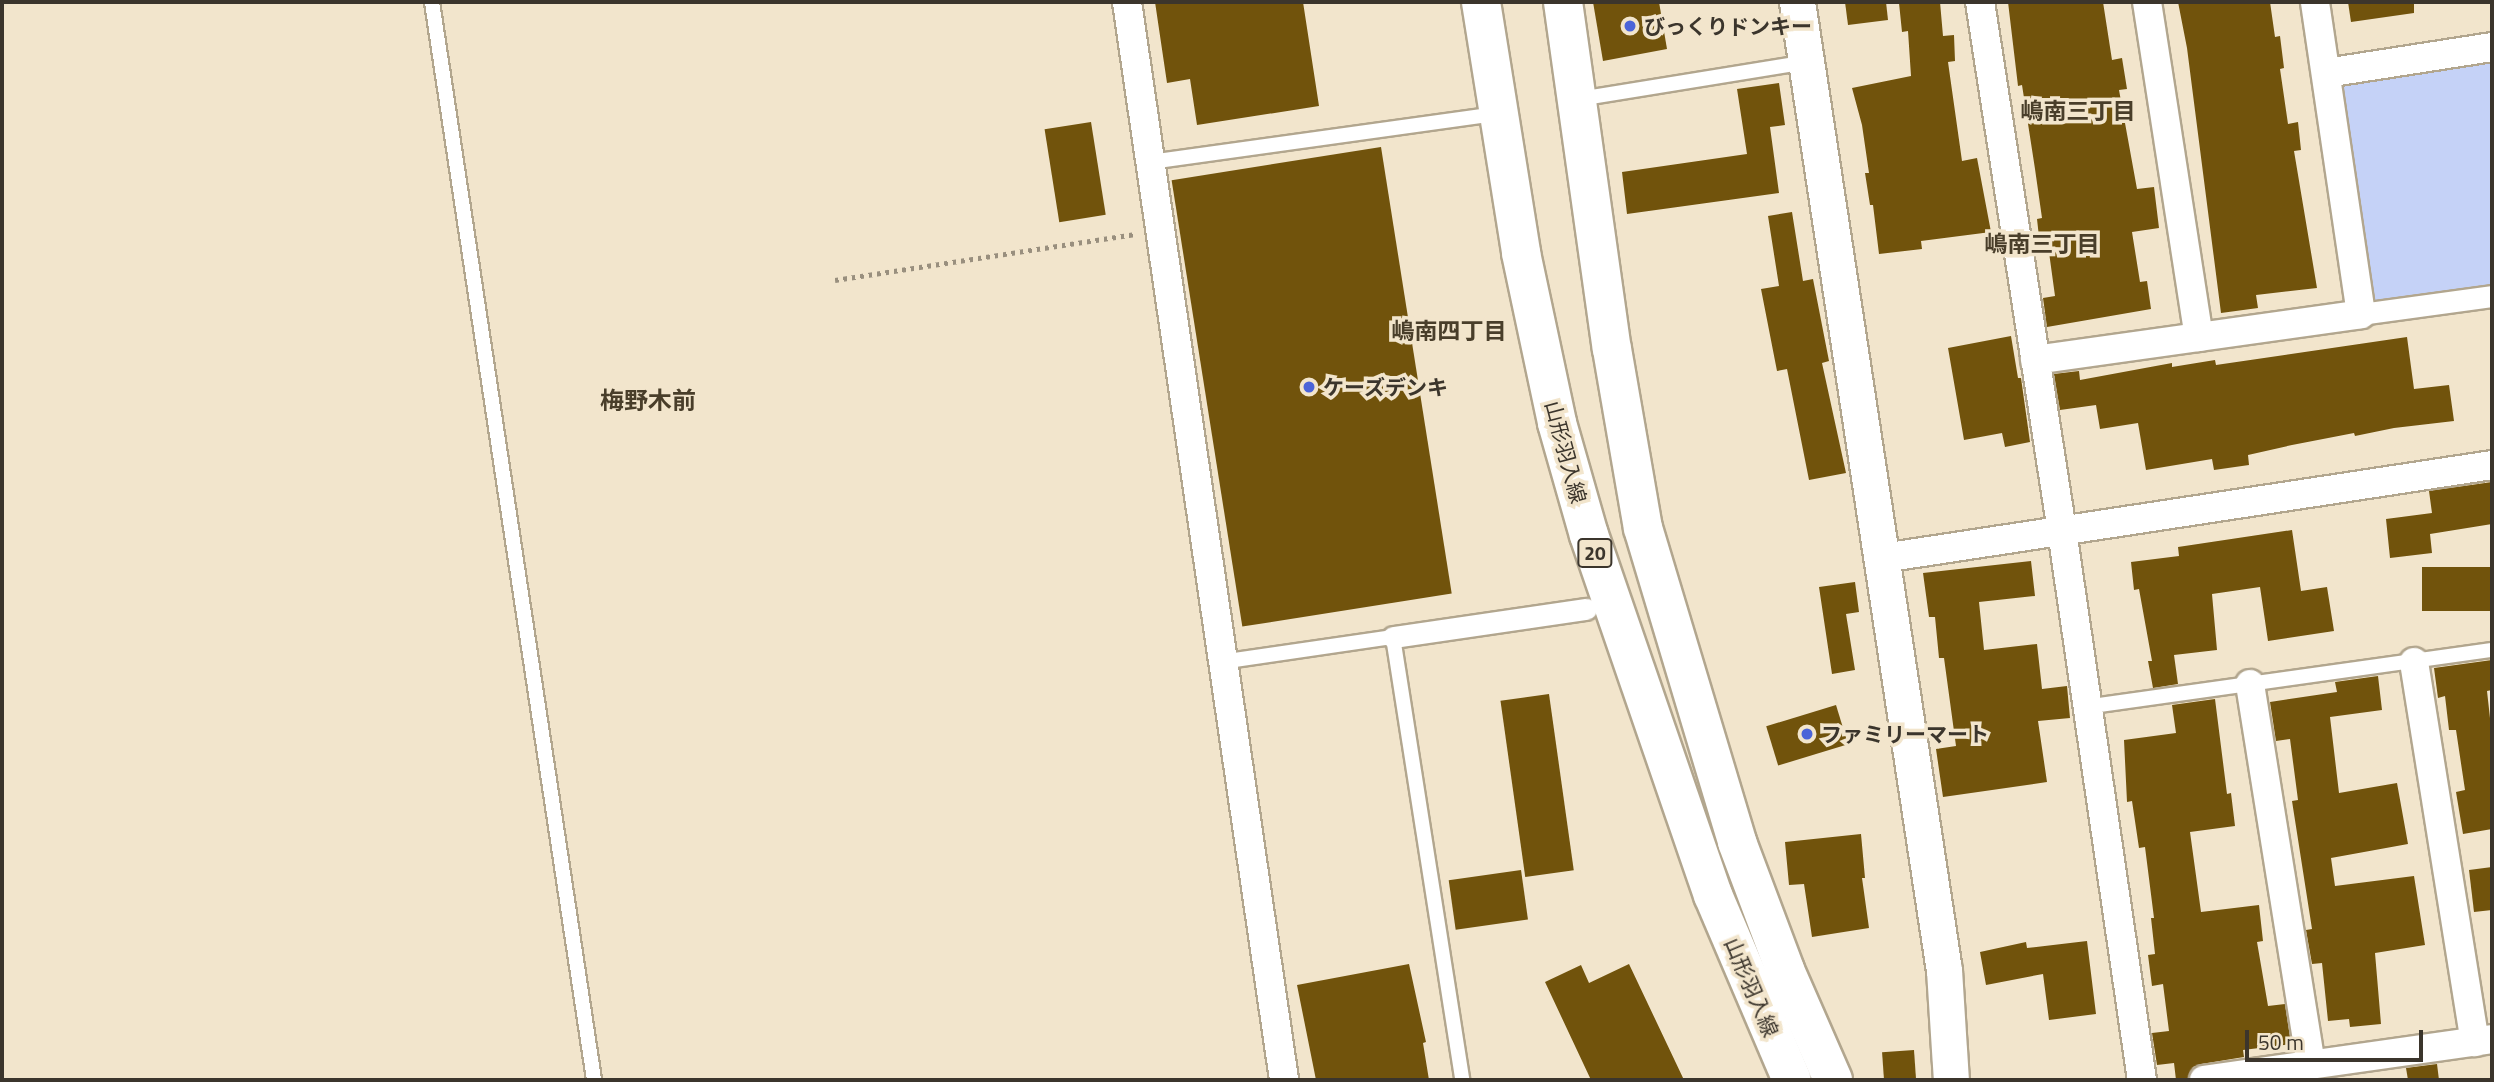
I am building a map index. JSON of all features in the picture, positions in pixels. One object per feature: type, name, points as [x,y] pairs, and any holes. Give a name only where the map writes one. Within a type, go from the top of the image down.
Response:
[{"type":"main road","name":"山形羽入線","points":[[1481,2],[1521,253],[1557,423],[1589,535],[1713,895],[1792,1080]]},
{"type":"main road","name":"山形羽入線","points":[[1563,2],[1612,349],[1643,528],[1737,842],[1784,971],[1833,1080]]},
{"type":"street","points":[[1127,2],[1221,662],[1284,1080]]},
{"type":"street","points":[[1797,2],[1944,970],[1951,1080]]},
{"type":"street","points":[[1980,2],[2062,531],[2085,707],[2142,1080]]},
{"type":"street","points":[[2147,2],[2199,337]]},
{"type":"street","points":[[2315,2],[2361,314]]},
{"type":"street","points":[[2326,73],[2492,47]]},
{"type":"street","points":[[2035,360],[2492,296]]},
{"type":"street","points":[[1883,558],[2492,465]]},
{"type":"street","points":[[1393,637],[1586,608]]},
{"type":"street","points":[[2204,1080],[2483,1041],[2414,662]]},
{"type":"street","points":[[2250,684],[2311,1064]]},
{"type":"lane","points":[[432,2],[594,1080]]},
{"type":"lane","points":[[1578,100],[1807,62]]},
{"type":"lane","points":[[1150,162],[1497,114]]},
{"type":"lane","points":[[1221,662],[1393,637],[1462,1080]]},
{"type":"lane","points":[[2085,707],[2492,650]]},
{"type":"path","points":[[835,280],[1160,231]]},
{"type":"shaded area","points":[[2492,47],[2492,296],[2361,314],[2326,73]]},
{"type":"building","points":[[1155,2],[1303,2],[1319,106],[1197,125],[1190,79],[1167,83]]},
{"type":"building","name":"びっくりドンキー","points":[[1593,2],[1659,2],[1667,49],[1603,61]]},
{"type":"building","points":[[1845,2],[1886,2],[1888,20],[1848,25]]},
{"type":"building","points":[[1940,2],[1943,36],[1954,35],[1955,61],[1948,62],[1962,161],[1977,158],[1991,232],[1921,241],[1922,249],[1879,254],[1873,205],[1870,205],[1865,173],[1869,173],[1862,125],[1852,88],[1911,76],[1908,31],[1902,32],[1899,3]]},
{"type":"building","points":[[2008,2],[2103,2],[2112,60],[2122,58],[2127,89],[2119,90],[2137,189],[2154,187],[2159,228],[2132,232],[2140,282],[2147,281],[2151,309],[2047,327],[2043,298],[2055,296],[2048,245],[2040,246],[2037,219],[2042,218],[2022,85],[2018,86]]},
{"type":"building","points":[[2178,2],[2270,2],[2275,37],[2280,36],[2284,68],[2280,69],[2288,124],[2298,122],[2301,150],[2294,151],[2317,288],[2256,295],[2258,308],[2221,313],[2187,48]]},
{"type":"building","points":[[2348,2],[2414,2],[2414,13],[2351,22]]},
{"type":"building","points":[[1779,83],[1785,125],[1770,127],[1779,193],[1627,214],[1622,172],[1747,154],[1737,89]]},
{"type":"building","points":[[1091,122],[1106,215],[1059,222],[1045,129]]},
{"type":"building","name":"ケーズデンキ","points":[[1381,147],[1452,593],[1242,627],[1172,180]]},
{"type":"building","points":[[1792,212],[1803,281],[1813,279],[1829,361],[1822,363],[1846,473],[1809,480],[1787,369],[1777,371],[1761,289],[1779,286],[1768,216]]},
{"type":"building","points":[[2011,336],[2018,378],[2021,378],[2030,442],[2005,447],[2002,433],[1964,440],[1948,348]]},
{"type":"building","points":[[2407,337],[2414,389],[2449,385],[2454,421],[2355,436],[2354,433],[2292,445],[2248,455],[2249,465],[2214,470],[2212,459],[2146,470],[2138,423],[2100,429],[2096,405],[2060,410],[2054,374],[2079,371],[2080,380],[2172,363],[2172,367],[2215,360],[2216,365]]},
{"type":"building","points":[[2492,482],[2492,524],[2430,534],[2432,553],[2390,558],[2386,519],[2432,513],[2429,491]]},
{"type":"building","points":[[2292,530],[2301,591],[2327,587],[2334,631],[2268,641],[2260,587],[2212,594],[2217,650],[2174,655],[2178,684],[2153,688],[2148,661],[2152,661],[2139,589],[2134,590],[2131,562],[2179,556],[2178,547]]},
{"type":"building","points":[[2031,561],[2035,596],[1979,602],[1984,650],[2037,644],[2042,689],[2067,686],[2070,718],[2038,721],[2047,782],[1943,797],[1936,749],[1956,746],[1944,658],[1939,658],[1935,617],[1929,617],[1923,573]]},
{"type":"building","points":[[2422,567],[2492,567],[2492,611],[2422,611]]},
{"type":"building","points":[[1855,582],[1859,612],[1846,614],[1855,670],[1832,674],[1819,587]]},
{"type":"building","points":[[2492,660],[2492,690],[2487,691],[2492,736],[2492,829],[2463,834],[2456,792],[2465,790],[2456,730],[2449,730],[2445,696],[2438,698],[2434,668]]},
{"type":"building","points":[[2378,676],[2382,710],[2330,717],[2339,793],[2397,783],[2408,844],[2331,858],[2335,886],[2414,876],[2425,945],[2375,953],[2381,1024],[2350,1027],[2349,1019],[2328,1021],[2322,963],[2312,964],[2306,930],[2312,929],[2292,801],[2298,800],[2290,739],[2276,741],[2270,702],[2337,692],[2335,682]]},
{"type":"building","points":[[1549,694],[1574,870],[1525,877],[1500,701]]},
{"type":"building","points":[[2215,699],[2227,794],[2231,793],[2235,826],[2190,832],[2201,912],[2259,905],[2263,941],[2257,942],[2268,1006],[2285,1004],[2291,1044],[2243,1050],[2244,1057],[2201,1064],[2193,1067],[2188,1080],[2176,1080],[2174,1063],[2157,1065],[2152,1033],[2169,1031],[2163,984],[2152,986],[2148,955],[2155,954],[2151,918],[2154,918],[2145,847],[2139,848],[2132,801],[2127,802],[2124,740],[2176,733],[2172,705]]},
{"type":"building","name":"ファミリーマート","points":[[1836,705],[1848,744],[1778,766],[1766,726]]},
{"type":"building","points":[[1861,834],[1865,878],[1862,878],[1869,928],[1812,937],[1804,884],[1789,885],[1785,842]]},
{"type":"building","points":[[2492,867],[2492,910],[2474,912],[2469,870]]},
{"type":"building","points":[[1521,870],[1528,920],[1456,930],[1449,880]]},
{"type":"building","points":[[2087,941],[2096,1014],[2049,1020],[2043,974],[1986,985],[1980,952],[2026,942],[2027,948]]},
{"type":"building","points":[[1409,964],[1426,1042],[1423,1043],[1429,1080],[1316,1080],[1297,985]]},
{"type":"building","points":[[1629,964],[1684,1080],[1591,1080],[1545,982],[1581,965],[1589,983]]},
{"type":"building","points":[[1914,1050],[1916,1080],[1884,1080],[1882,1052]]},
{"type":"building","points":[[2437,1064],[2439,1080],[2408,1080],[2406,1068]]},
{"type":"place","name":"びっくりドンキー","points":[[1630,26]]},
{"type":"place","name":"ケーズデンキ","points":[[1309,387]]},
{"type":"place","name":"ファミリーマート","points":[[1807,734]]},
{"type":"district","name":"嶋南三丁目","points":[[2078,111]]},
{"type":"district","name":"嶋南三丁目","points":[[2042,244]]},
{"type":"district","name":"嶋南四丁目","points":[[1449,331]]},
{"type":"district","name":"梅野木前","points":[[648,401]]}]
